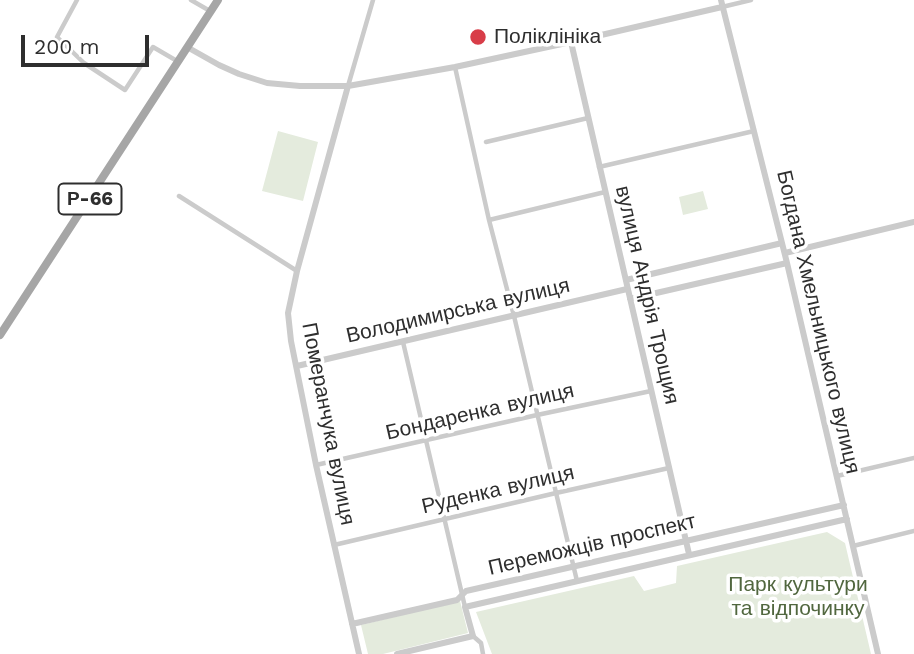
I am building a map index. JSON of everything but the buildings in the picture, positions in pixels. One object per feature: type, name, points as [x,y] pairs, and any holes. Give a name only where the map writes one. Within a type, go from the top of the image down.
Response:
[{"type":"main road","name":"Р-66","points":[[0,335],[218,0]]},
{"type":"street","points":[[77,0],[57,37],[83,63],[124,90],[153,47],[178,61]]},
{"type":"street","points":[[191,0],[211,11]]},
{"type":"street","name":"Померанчука вулиця","points":[[359,654],[316,465],[291,341],[288,313],[373,0]]},
{"type":"street","points":[[187,47],[239,74],[267,83],[348,86],[571,43],[721,3],[751,0]]},
{"type":"street","name":"Богдана Хмельницького вулиця","points":[[721,3],[785,253],[878,654]]},
{"type":"street","name":"вулиця Андрія Трощия","points":[[571,43],[689,554]]},
{"type":"street","points":[[455,67],[576,581]]},
{"type":"street","points":[[486,142],[588,118]]},
{"type":"street","points":[[600,167],[754,131]]},
{"type":"street","points":[[489,220],[605,192]]},
{"type":"street","points":[[179,195],[298,271]]},
{"type":"street","points":[[785,253],[914,222]]},
{"type":"street","points":[[626,280],[782,243]]},
{"type":"street","points":[[630,299],[787,262]]},
{"type":"street","name":"Володимирська вулиця","points":[[297,366],[627,289]]},
{"type":"street","points":[[403,341],[472,636],[481,643],[483,654]]},
{"type":"street","name":"Бондаренка вулиця","points":[[316,465],[651,391]]},
{"type":"street","points":[[837,476],[914,458]]},
{"type":"street","name":"Руденка вулиця","points":[[334,545],[669,468]]},
{"type":"street","name":"Переможців проспект","points":[[352,624],[457,600],[466,591],[844,505]]},
{"type":"street","name":"Переможців проспект","points":[[465,607],[847,519]]},
{"type":"street","points":[[853,546],[914,531]]},
{"type":"street","points":[[397,654],[472,636]]},
{"type":"green space","points":[[278,131],[318,142],[303,201],[262,191]]},
{"type":"green space","points":[[703,191],[708,209],[683,215],[679,197]]},
{"type":"green space","name":"Парк культури та відпочинку","points":[[827,532],[845,543],[871,654],[492,654],[476,612],[634,576],[644,591],[676,583],[677,566]]},
{"type":"green space","points":[[460,601],[468,633],[383,654],[368,654],[361,625]]},
{"type":"place","name":"Поліклініка","points":[[478,37]]}]
